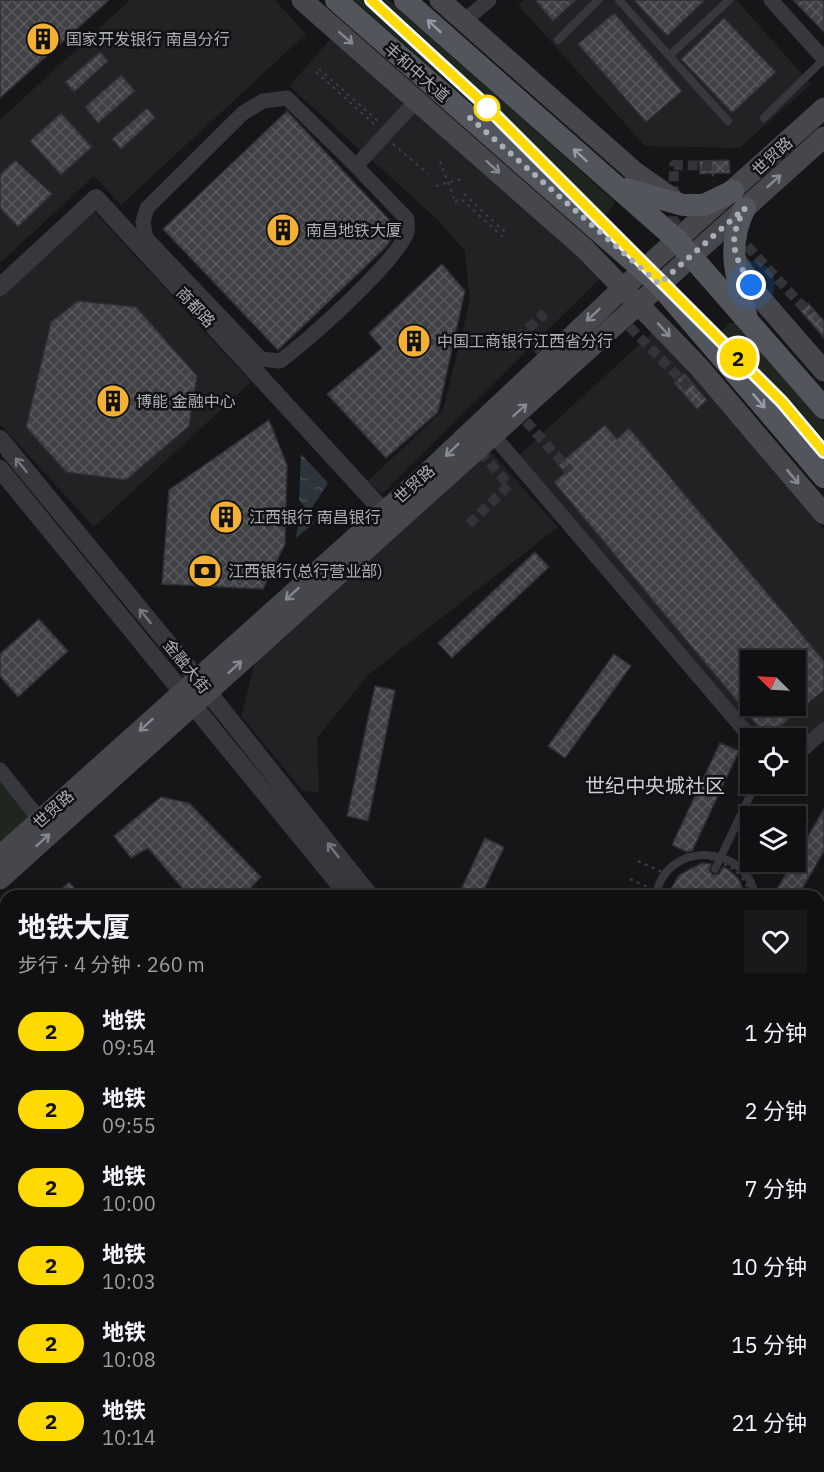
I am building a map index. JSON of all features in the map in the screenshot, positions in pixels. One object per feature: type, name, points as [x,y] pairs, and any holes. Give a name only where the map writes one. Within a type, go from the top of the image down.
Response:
[{"type":"main road","points":[[302,0],[585,249],[699,367],[824,514]]},
{"type":"main road","name":"丰和中大道","points":[[336,0],[651,277],[824,477]]},
{"type":"main road","points":[[405,0],[684,248],[824,408]]},
{"type":"main road","points":[[440,0],[635,172],[658,191],[683,205]]},
{"type":"main road","name":"世贸路","points":[[0,879],[622,288],[651,277],[739,199],[824,108]]},
{"type":"main road","name":"世贸路","points":[[739,199],[824,137]]},
{"type":"main road","points":[[614,184],[655,199],[683,205],[739,199],[734,257],[736,278],[748,321]]},
{"type":"main road","points":[[734,257],[758,295],[824,371]]},
{"type":"main road","name":"世贸路","points":[[0,856],[40,820],[195,692],[493,435],[639,303],[651,277]]},
{"type":"street","points":[[464,21],[489,0]]},
{"type":"street","points":[[771,0],[824,59]]},
{"type":"street","points":[[287,98],[356,166],[407,219],[407,232],[392,258],[300,347],[280,362],[261,359],[146,238],[143,222],[147,208],[243,112],[263,101],[287,98]]},
{"type":"street","points":[[356,166],[379,130],[417,100]]},
{"type":"street","name":"商都路","points":[[0,287],[96,198],[384,512]]},
{"type":"street","points":[[493,435],[742,728]]},
{"type":"street","name":"金融大街","points":[[0,439],[344,890]]},
{"type":"street","name":"金融大街","points":[[0,469],[365,890]]},
{"type":"street","points":[[806,746],[824,730]]},
{"type":"street","points":[[0,770],[40,820]]},
{"type":"lane","points":[[558,40],[598,0]]},
{"type":"lane","points":[[619,0],[728,121]]},
{"type":"lane","points":[[669,56],[729,0]]},
{"type":"lane","points":[[764,118],[824,59]]},
{"type":"lane","points":[[715,869],[751,794]]},
{"type":"lane","points":[[660,890],[664,875],[675,864],[690,856],[705,853],[721,856],[736,864],[748,876],[752,890]]},
{"type":"path","points":[[319,69],[378,121]]},
{"type":"path","points":[[316,72],[428,174]]},
{"type":"path","points":[[440,161],[455,202],[461,199],[504,238]]},
{"type":"path","points":[[436,186],[461,179]]},
{"type":"path","points":[[464,194],[507,234]]},
{"type":"path","points":[[710,859],[724,863],[737,871],[750,890]]},
{"type":"path","points":[[638,861],[671,876]]},
{"type":"path","points":[[630,879],[650,890]]},
{"type":"shaded area","points":[[130,0],[275,0],[306,34],[121,205],[94,176],[0,263],[0,120]]},
{"type":"shaded area","points":[[354,0],[389,0],[615,202],[609,212],[600,218]]},
{"type":"shaded area","points":[[524,0],[736,0],[811,84],[740,148],[645,146],[518,5]]},
{"type":"shaded area","points":[[335,34],[603,275],[382,494],[368,481],[443,410],[470,301],[465,251],[437,219],[289,86]]},
{"type":"shaded area","points":[[94,211],[251,382],[94,527],[0,424],[0,298]]},
{"type":"shaded area","points":[[729,323],[739,323],[824,422],[824,459],[719,339],[720,333]]},
{"type":"shaded area","points":[[655,330],[824,530],[824,729],[806,740],[806,728],[747,728],[519,455]]},
{"type":"shaded area","points":[[488,449],[558,527],[368,675],[317,738],[319,793],[302,790],[241,716],[255,662]]},
{"type":"shaded area","points":[[0,783],[30,819],[0,844]]},
{"type":"water","points":[[301,454],[328,483],[309,512],[299,500]]},
{"type":"water","points":[[300,508],[314,523],[296,538]]},
{"type":"building","name":"国家开发银行 南昌分行","points":[[0,0],[109,0],[0,98]]},
{"type":"building","points":[[535,0],[576,0],[553,21]]},
{"type":"building","points":[[634,0],[705,0],[667,36]]},
{"type":"building","points":[[793,0],[824,0],[824,32]]},
{"type":"building","points":[[614,13],[682,91],[646,122],[578,44]]},
{"type":"building","points":[[724,18],[776,72],[732,113],[681,59]]},
{"type":"building","points":[[100,52],[108,61],[74,92],[65,82]]},
{"type":"building","points":[[121,75],[135,91],[98,123],[85,107]]},
{"type":"building","points":[[147,108],[155,118],[121,149],[112,139]]},
{"type":"building","name":"南昌地铁大厦","points":[[287,111],[398,229],[386,247],[278,350],[163,229]]},
{"type":"building","points":[[61,113],[92,147],[61,175],[30,141]]},
{"type":"building","points":[[15,160],[52,194],[18,227],[0,208],[0,175]]},
{"type":"building","points":[[729,160],[730,173],[700,174],[699,161]]},
{"type":"building","points":[[442,264],[465,291],[438,412],[386,458],[327,394],[382,348],[369,333]]},
{"type":"building","name":"博能 金融中心","points":[[78,301],[136,307],[197,376],[189,426],[126,480],[66,472],[26,427],[51,322]]},
{"type":"building","points":[[808,303],[824,321],[824,338],[800,310]]},
{"type":"building","points":[[684,373],[707,400],[697,409],[674,383]]},
{"type":"building","name":"江西银行 南昌银行","points":[[269,420],[287,465],[285,544],[263,589],[162,584],[169,490]]},
{"type":"building","points":[[605,425],[617,439],[629,428],[824,661],[824,690],[806,705],[806,650],[740,650],[740,705],[554,482],[565,473],[558,465]]},
{"type":"building","points":[[535,552],[549,567],[452,658],[438,643]]},
{"type":"building","points":[[39,619],[68,651],[18,697],[0,676],[0,654]]},
{"type":"building","points":[[614,654],[631,666],[565,758],[548,746]]},
{"type":"building","points":[[375,686],[395,690],[368,821],[347,816]]},
{"type":"building","points":[[749,716],[792,716],[778,728],[759,728]]},
{"type":"building","points":[[720,743],[739,751],[692,851],[687,852],[672,845]]},
{"type":"building","points":[[161,797],[189,803],[261,877],[249,890],[184,890],[148,848],[131,858],[114,836]]},
{"type":"building","points":[[824,809],[824,851],[801,890],[777,890],[787,872],[806,872],[806,840]]},
{"type":"building","points":[[485,838],[504,847],[484,890],[461,890]]},
{"type":"building","points":[[702,863],[711,864],[709,870],[713,875],[719,874],[723,867],[728,869],[738,878],[743,890],[670,890],[679,875]]},
{"type":"building","points":[[69,882],[76,890],[60,890]]},
{"type":"tunnel","points":[[687,236],[673,220],[674,165],[712,166]]},
{"type":"tunnel","points":[[737,235],[810,314]]},
{"type":"tunnel","points":[[506,349],[545,313]]},
{"type":"tunnel","points":[[619,316],[689,388]]},
{"type":"tunnel","points":[[524,332],[550,362]]},
{"type":"tunnel","points":[[516,410],[570,471]]},
{"type":"tunnel","points":[[469,524],[509,485],[475,446]]},
{"type":"metro line","name":"2","points":[[371,0],[482,102],[782,402],[824,452]]},
{"type":"place","name":"国家开发银行 南昌分行","points":[[43,39]]},
{"type":"place","name":"南昌地铁大厦","points":[[283,230]]},
{"type":"place","name":"中国工商银行江西省分行","points":[[414,341]]},
{"type":"place","name":"博能 金融中心","points":[[113,401]]},
{"type":"place","name":"江西银行 南昌银行","points":[[226,517]]},
{"type":"place","name":"江西银行(总行营业部)","points":[[205,571]]},
{"type":"district","name":"世纪中央城社区","points":[[655,785]]},
{"type":"route","points":[[487,108],[469,117],[659,284],[745,208],[735,225],[734,257],[751,285]]}]
